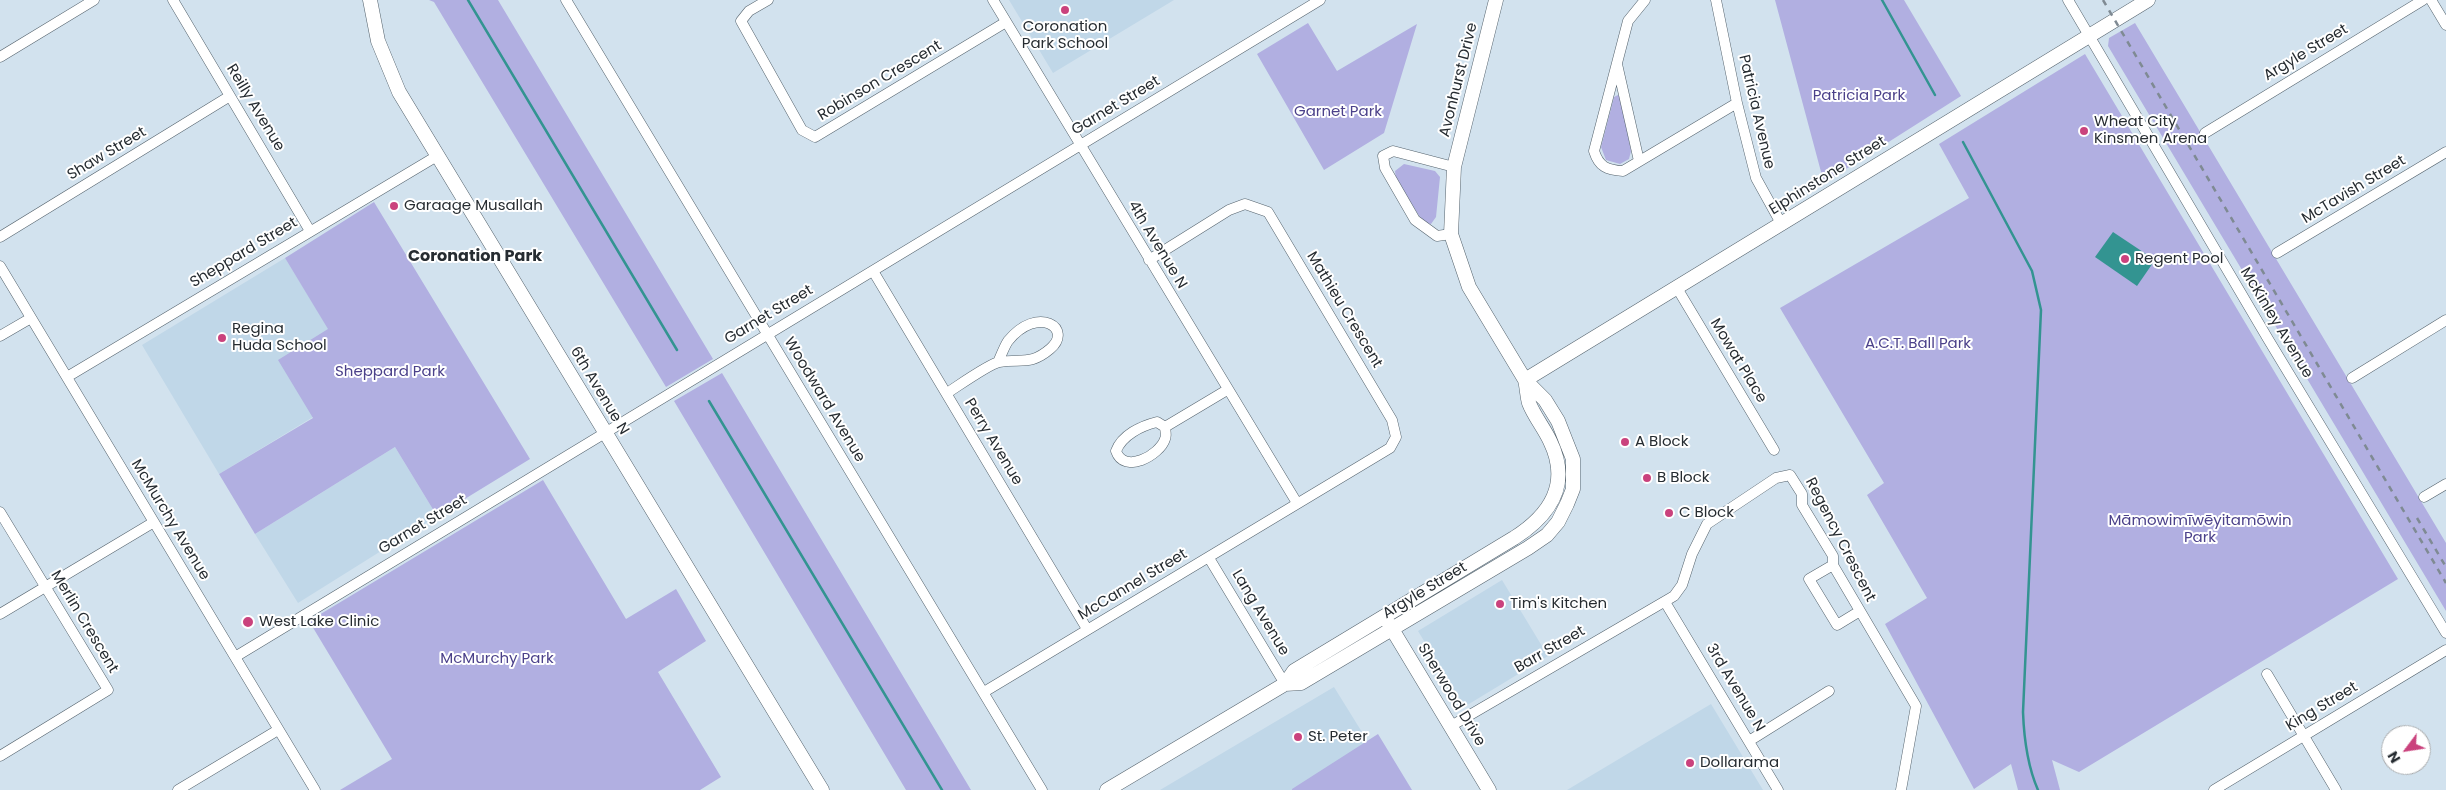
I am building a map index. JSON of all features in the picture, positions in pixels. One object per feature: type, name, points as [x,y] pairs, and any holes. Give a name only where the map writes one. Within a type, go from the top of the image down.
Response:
[{"type":"street","points":[[0,57],[94,0]]},
{"type":"street","name":"Reilly Avenue","points":[[174,0],[310,231]]},
{"type":"street","name":"6th Avenue N","points":[[370,0],[378,41],[399,92],[822,790]]},
{"type":"street","name":"Woodward Avenue","points":[[566,0],[1042,790]]},
{"type":"street","name":"Robinson Crescent","points":[[768,0],[749,11],[741,21],[802,130],[815,137],[1006,22]]},
{"type":"street","name":"4th Avenue N","points":[[993,0],[1297,503]]},
{"type":"street","name":"Garnet Street","points":[[235,656],[1080,145],[1307,3],[1320,0]]},
{"type":"street","name":"Avonhurst Drive","points":[[1496,0],[1454,168],[1451,234],[1469,287],[1525,380],[1545,400],[1570,448],[1573,459],[1573,489],[1567,504]]},
{"type":"street","points":[[1645,0],[1628,20],[1594,151],[1598,162],[1608,171],[1623,171],[1737,103]]},
{"type":"street","name":"Patricia Avenue","points":[[1716,0],[1737,103],[1756,178],[1782,225]]},
{"type":"street","name":"McKinley Avenue","points":[[2068,0],[2268,339],[2446,633]]},
{"type":"street","name":"Elphinstone Street","points":[[1525,380],[1782,225],[2148,0]]},
{"type":"street","name":"Argyle Street","points":[[2205,133],[2423,0]]},
{"type":"street","points":[[2431,0],[2446,25]]},
{"type":"street","points":[[1617,60],[1639,161]]},
{"type":"street","name":"Shaw Street","points":[[0,237],[230,96]]},
{"type":"street","points":[[1451,234],[1437,236],[1415,220],[1385,168],[1383,156],[1393,151],[1454,168]]},
{"type":"street","name":"McTavish Street","points":[[2277,253],[2446,152]]},
{"type":"street","name":"Sheppard Street","points":[[67,377],[437,156]]},
{"type":"street","name":"Mathieu Crescent","points":[[1149,260],[1229,210],[1245,204],[1268,212],[1392,420],[1396,437],[1390,448],[1297,503]]},
{"type":"street","name":"McMurchy Avenue","points":[[0,266],[315,790]]},
{"type":"street","name":"Perry Avenue","points":[[873,271],[1087,629]]},
{"type":"street","name":"Mowat Place","points":[[1677,288],[1774,450]]},
{"type":"street","points":[[0,336],[31,318]]},
{"type":"street","points":[[947,393],[998,362],[1022,362],[1035,358],[1050,349],[1057,341],[1057,332],[1052,324],[1042,320],[1033,322],[1018,332],[1008,342],[998,362]]},
{"type":"street","points":[[2352,378],[2446,320]]},
{"type":"street","name":"Avonhurst Drive","points":[[1525,380],[1530,404],[1551,442],[1556,458],[1558,473],[1556,491]]},
{"type":"street","points":[[1166,426],[1227,390]]},
{"type":"street","points":[[1157,422],[1166,426],[1166,439],[1150,454],[1131,464],[1124,463],[1118,458],[1116,452],[1118,444],[1134,432],[1157,422]]},
{"type":"street","name":"Regency Crescent","points":[[1665,602],[1674,596],[1682,585],[1692,554],[1708,524],[1776,478],[1790,475],[1802,494],[1802,505],[1833,556],[1832,565],[1916,706],[1901,790]]},
{"type":"street","points":[[2424,497],[2446,484]]},
{"type":"street","name":"Argyle Street","points":[[1107,790],[1285,684],[1294,672],[1532,527],[1550,506],[1556,491]]},
{"type":"street","name":"McCannel Street","points":[[984,692],[1209,558],[1297,503]]},
{"type":"street","name":"Argyle Street","points":[[1285,684],[1301,683],[1393,630],[1547,535],[1558,522],[1567,504]]},
{"type":"street","name":"Merlin Crescent","points":[[0,512],[108,690],[0,756]]},
{"type":"street","points":[[0,614],[154,522]]},
{"type":"street","name":"Lang Avenue","points":[[1209,558],[1285,684]]},
{"type":"street","points":[[1832,565],[1809,579],[1837,625],[1860,611]]},
{"type":"street","name":"Barr Street","points":[[1451,726],[1660,603],[1665,602]]},
{"type":"street","name":"3rd Avenue N","points":[[1665,602],[1778,790]]},
{"type":"street","name":"Sherwood Drive","points":[[1385,616],[1489,790]]},
{"type":"street","name":"King Street","points":[[2214,790],[2446,650]]},
{"type":"street","points":[[2267,674],[2336,790]]},
{"type":"street","points":[[1749,741],[1829,692]]},
{"type":"street","points":[[178,790],[278,730]]},
{"type":"shaded area","points":[[1009,0],[1174,0],[1053,73]]},
{"type":"shaded area","name":"Regent Pool","points":[[2113,232],[2155,260],[2137,286],[2095,257]]},
{"type":"shaded area","points":[[285,258],[329,329],[313,417],[219,474],[142,345]]},
{"type":"shaded area","points":[[395,447],[437,516],[298,603],[255,534]]},
{"type":"shaded area","points":[[1502,580],[1548,656],[1464,707],[1418,631]]},
{"type":"shaded area","points":[[1334,687],[1388,774],[1362,790],[1160,790]]},
{"type":"shaded area","points":[[1711,704],[1763,790],[1567,790]]},
{"type":"green space","points":[[429,0],[498,0],[713,359],[666,387],[434,2]]},
{"type":"green space","name":"Patricia Park","points":[[1775,0],[1904,0],[1961,96],[1824,183]]},
{"type":"green space","name":"Garnet Park","points":[[1308,23],[1337,71],[1417,24],[1384,133],[1324,170],[1257,54]]},
{"type":"green space","points":[[2135,23],[2446,543],[2446,611],[2108,46],[2109,38]]},
{"type":"green space","points":[[2085,54],[2398,579],[2079,772],[2052,760],[2060,790],[2018,790],[2011,764],[1974,789],[1885,624],[1927,598],[1867,495],[1884,483],[1780,308],[1969,198],[1939,144]]},
{"type":"green space","points":[[1618,95],[1621,98],[1631,151],[1629,159],[1620,164],[1606,160],[1601,147],[1614,97]]},
{"type":"green space","points":[[1404,164],[1435,171],[1440,177],[1436,217],[1431,224],[1423,222],[1396,179],[1395,171]]},
{"type":"green space","name":"Sheppard Park","points":[[374,202],[530,459],[437,516],[395,447],[255,534],[219,474],[313,418],[278,360],[328,329],[285,258]]},
{"type":"green space","points":[[722,373],[971,790],[906,790],[674,401]]},
{"type":"green space","name":"McMurchy Park","points":[[543,480],[626,619],[676,589],[706,641],[658,672],[721,777],[700,790],[340,790],[392,759],[309,621]]},
{"type":"green space","points":[[1378,734],[1412,790],[1292,790],[1292,789]]},
{"type":"waterway","points":[[468,0],[677,350]]},
{"type":"waterway","points":[[1882,0],[1935,95]]},
{"type":"waterway","points":[[1963,142],[2032,271],[2041,310],[2023,712],[2027,752],[2038,790]]},
{"type":"waterway","points":[[709,401],[942,790]]},
{"type":"railway","points":[[2103,0],[2446,583]]},
{"type":"railway","points":[[2417,518],[2446,567]]},
{"type":"place","name":"Coronation Park School","points":[[1065,10]]},
{"type":"place","name":"Wheat City Kinsmen Arena","points":[[2084,131]]},
{"type":"place","name":"Garaage Musallah","points":[[394,206]]},
{"type":"place","name":"Regent Pool","points":[[2125,259]]},
{"type":"place","name":"Regina Huda School","points":[[222,338]]},
{"type":"place","name":"A Block","points":[[1625,442]]},
{"type":"place","name":"B Block","points":[[1647,478]]},
{"type":"place","name":"C Block","points":[[1669,513]]},
{"type":"place","name":"Tim's Kitchen","points":[[1500,604]]},
{"type":"place","name":"West Lake Clinic","points":[[248,622]]},
{"type":"place","name":"St. Peter","points":[[1298,737]]},
{"type":"place","name":"Dollarama","points":[[1690,763]]},
{"type":"district","name":"Coronation Park","points":[[475,257]]},
{"type":"park label","name":"A.C.T. Ball Park","points":[[1918,344]]},
{"type":"park label","name":"Māmowimīwēyitamōwin Park","points":[[2200,530]]}]
